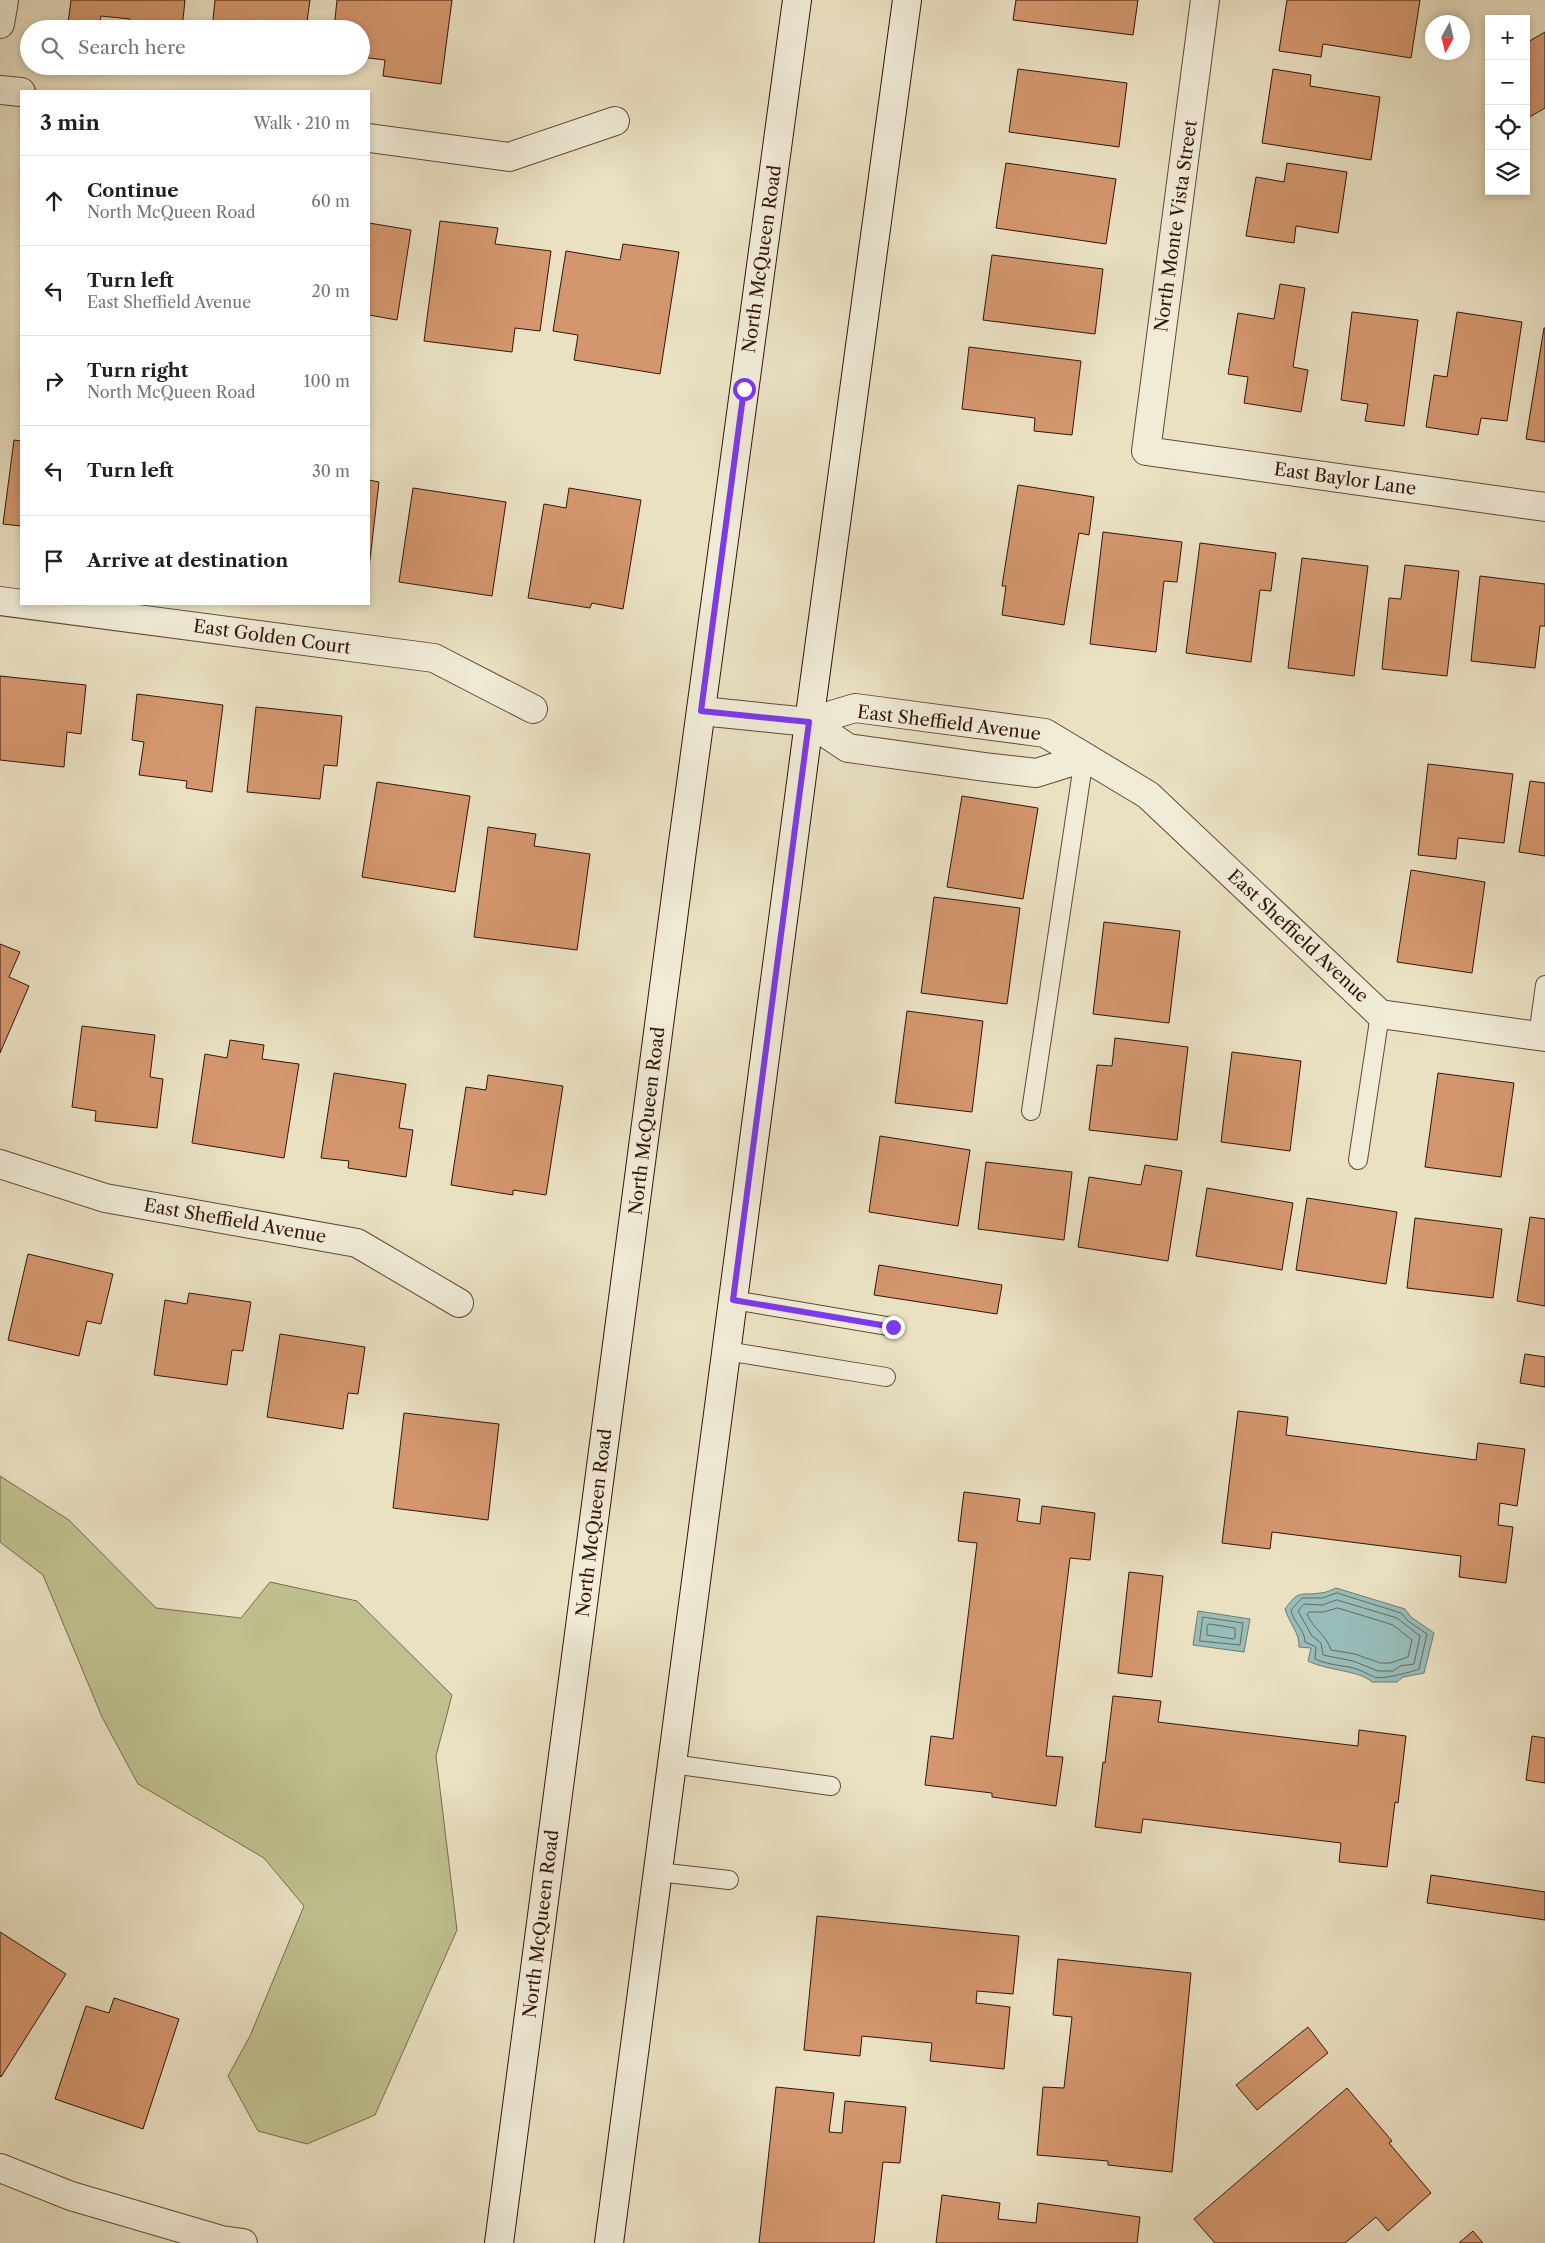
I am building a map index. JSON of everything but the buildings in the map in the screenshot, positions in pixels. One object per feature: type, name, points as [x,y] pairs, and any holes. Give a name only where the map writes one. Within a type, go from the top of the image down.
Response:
[{"type":"main road","points":[[0,24],[4,0]]},
{"type":"main road","name":"North McQueen Road","points":[[499,2243],[701,711],[797,0]]},
{"type":"main road","points":[[609,2243],[809,722],[907,0]]},
{"type":"main road","name":"North Monte Vista Street","points":[[1146,451],[1206,0]]},
{"type":"main road","points":[[0,90],[20,92]]},
{"type":"main road","points":[[370,138],[509,157],[615,121]]},
{"type":"main road","name":"East Baylor Lane","points":[[1146,451],[1545,507]]},
{"type":"main road","name":"East Golden Court","points":[[0,601],[20,604]]},
{"type":"main road","name":"East Golden Court","points":[[30,605],[434,658],[533,709]]},
{"type":"main road","name":"East Sheffield Avenue","points":[[701,711],[809,722],[855,708],[1045,734],[1148,795],[1380,1014],[1541,1037]]},
{"type":"main road","name":"East Sheffield Avenue","points":[[809,722],[848,748],[994,768],[1036,773],[1084,758]]},
{"type":"main road","name":"East Sheffield Avenue","points":[[0,1164],[105,1198],[356,1243],[458,1302]]},
{"type":"main road","points":[[0,2168],[71,2196],[221,2240],[243,2243]]},
{"type":"lane","points":[[1031,1111],[1084,758]]},
{"type":"lane","points":[[1541,1037],[1545,985]]},
{"type":"lane","points":[[1358,1160],[1380,1014]]},
{"type":"lane","points":[[733,1300],[893,1327]]},
{"type":"lane","points":[[726,1351],[886,1377]]},
{"type":"lane","points":[[672,1764],[832,1786]]},
{"type":"lane","points":[[658,1872],[729,1880]]},
{"type":"green space","points":[[0,1476],[69,1520],[156,1608],[241,1618],[270,1582],[357,1601],[452,1695],[436,1756],[457,1930],[375,2115],[307,2144],[258,2131],[228,2076],[250,2036],[304,1906],[264,1858],[138,1784],[102,1717],[43,1575],[0,1542]]},
{"type":"water","points":[[1336,1588],[1405,1609],[1411,1617],[1434,1633],[1424,1673],[1403,1677],[1397,1682],[1372,1682],[1359,1675],[1308,1661],[1311,1648],[1299,1647],[1298,1637],[1285,1609],[1297,1596],[1324,1592]]},
{"type":"water","points":[[1198,1611],[1250,1619],[1244,1652],[1193,1645]]},
{"type":"route","points":[[744,389],[701,711],[809,722],[733,1300],[893,1327]]}]
